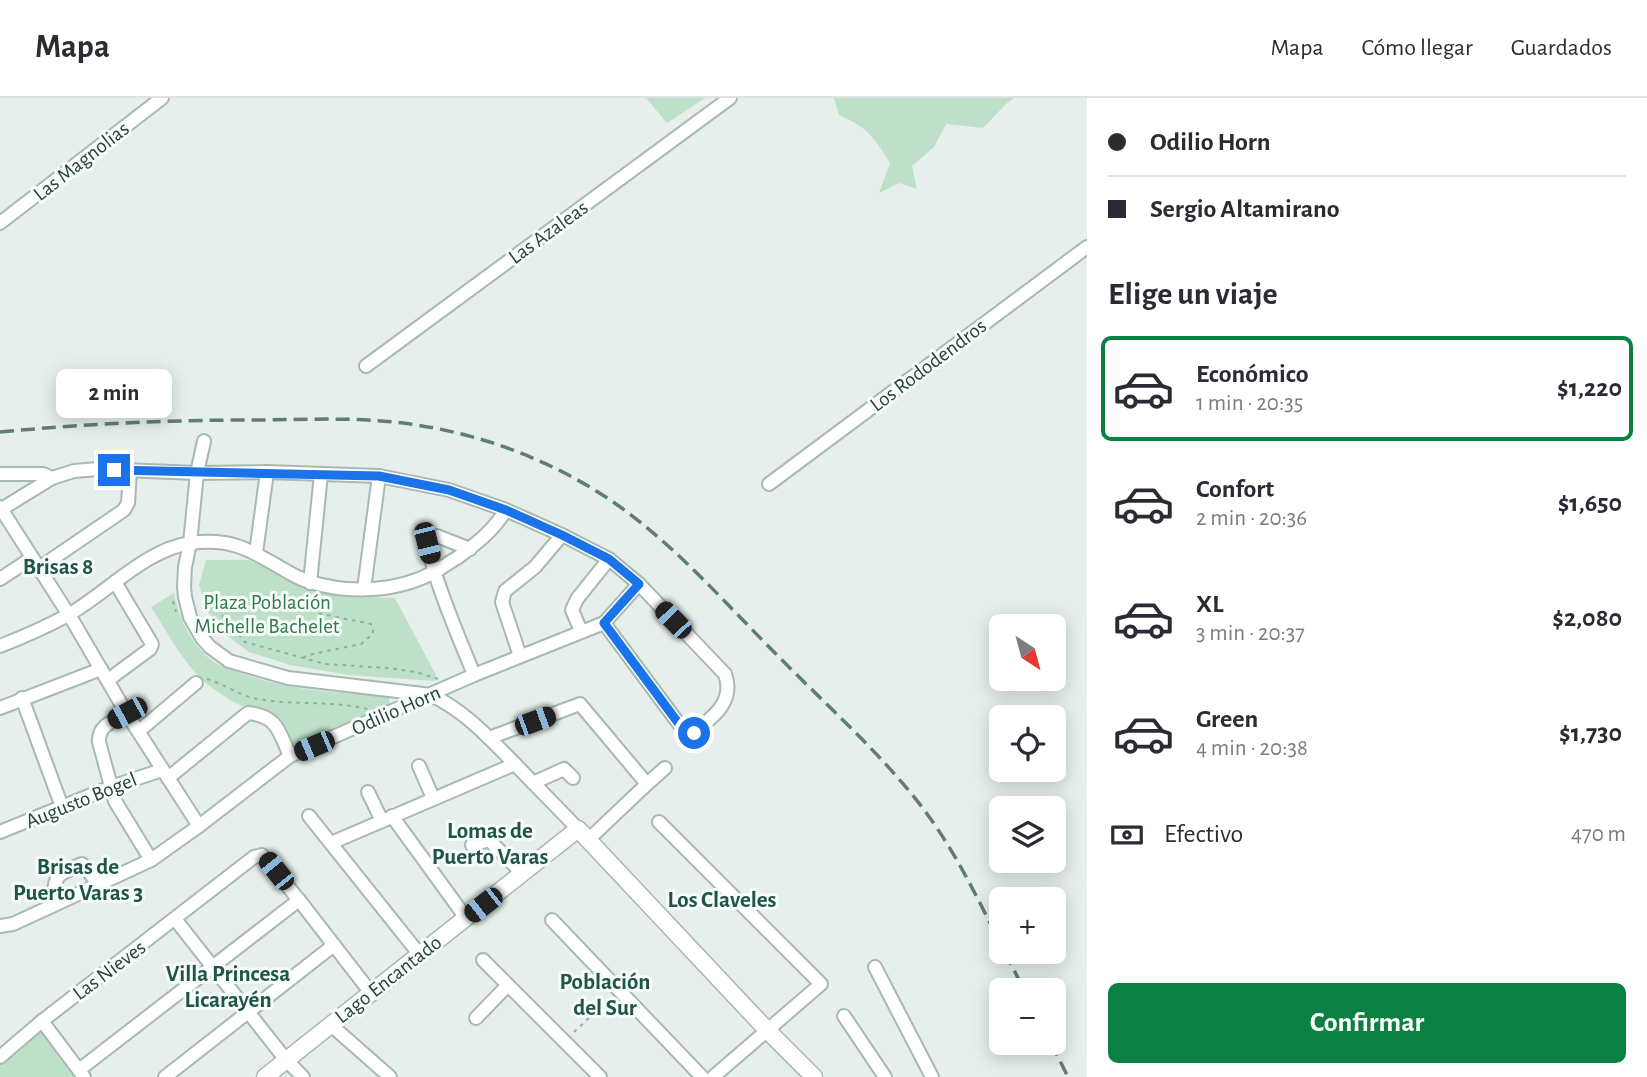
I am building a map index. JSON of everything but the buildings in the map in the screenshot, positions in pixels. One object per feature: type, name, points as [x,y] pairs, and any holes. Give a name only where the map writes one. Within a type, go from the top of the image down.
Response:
[{"type":"street","name":"Las Magnolias","points":[[0,223],[162,98]]},
{"type":"street","name":"Las Azaleas","points":[[366,366],[730,98]]},
{"type":"street","name":"Los Rododendros","points":[[769,484],[1087,247]]},
{"type":"street","points":[[204,441],[197,473],[184,577],[187,608],[202,638],[229,661],[288,678],[431,695],[461,712],[583,834],[814,1077]]},
{"type":"street","points":[[199,826],[1,509],[52,478],[74,471],[98,469],[379,476],[449,490],[506,510],[609,559],[639,584],[725,674],[729,684],[728,695],[718,712],[694,733],[682,728],[604,623],[639,584]]},
{"type":"street","points":[[0,579],[35,563],[124,510],[128,503],[130,471]]},
{"type":"street","points":[[256,553],[267,472]]},
{"type":"street","points":[[0,474],[43,474],[52,478]]},
{"type":"street","points":[[310,583],[321,474]]},
{"type":"street","points":[[364,589],[379,476]]},
{"type":"street","points":[[0,646],[68,614],[151,558],[190,543],[227,543],[242,546],[310,583],[364,589],[401,584],[435,572],[488,534],[506,510]]},
{"type":"street","points":[[520,656],[502,596],[535,567],[562,535]]},
{"type":"street","points":[[470,549],[438,536],[429,536],[427,543],[435,572],[474,675]]},
{"type":"street","points":[[581,631],[572,610],[609,559]]},
{"type":"street","points":[[0,708],[22,698],[104,675],[150,649],[152,645],[115,582]]},
{"type":"street","name":"Odilio Horn","points":[[0,926],[52,906],[152,859],[290,756],[474,675],[604,623]]},
{"type":"street","points":[[139,731],[196,683]]},
{"type":"street","points":[[392,712],[400,705],[400,698],[393,691]]},
{"type":"street","points":[[22,698],[62,807]]},
{"type":"street","points":[[489,738],[580,704],[647,784]]},
{"type":"street","points":[[127,713],[105,725],[98,738],[115,801],[152,859]]},
{"type":"street","points":[[165,774],[248,713],[265,716],[274,722],[290,756]]},
{"type":"street","points":[[331,842],[515,764]]},
{"type":"street","points":[[419,766],[433,798]]},
{"type":"street","points":[[583,834],[665,768]]},
{"type":"street","points":[[533,783],[564,769],[573,778]]},
{"type":"street","name":"Augusto Bogel","points":[[0,832],[111,786],[165,774]]},
{"type":"street","points":[[369,792],[466,918]]},
{"type":"street","points":[[309,816],[420,955]]},
{"type":"street","points":[[659,822],[821,984],[721,1074]]},
{"type":"street","name":"Lago Encantado","points":[[265,1077],[522,873],[583,834]]},
{"type":"street","points":[[472,845],[489,839],[522,873]]},
{"type":"street","name":"Las Nieves","points":[[0,1057],[42,1021],[254,857],[262,855],[299,900]]},
{"type":"street","points":[[52,906],[56,878],[61,873],[82,864],[98,885]]},
{"type":"street","points":[[42,1021],[82,1073],[299,900],[371,993]]},
{"type":"street","points":[[175,919],[286,1060],[303,1077]]},
{"type":"street","points":[[552,920],[702,1077]]},
{"type":"street","points":[[165,1077],[334,945]]},
{"type":"street","points":[[483,960],[600,1077]]},
{"type":"street","points":[[875,967],[932,1077]]},
{"type":"street","points":[[476,1018],[508,985]]},
{"type":"street","points":[[844,1016],[885,1077]]},
{"type":"street","points":[[331,1025],[390,1077]]},
{"type":"path","points":[[303,659],[308,654],[361,644],[373,634],[371,624],[317,613],[324,585]]},
{"type":"path","points":[[222,615],[245,642],[325,664],[416,672],[452,685]]},
{"type":"path","points":[[196,683],[207,679],[251,697],[269,700],[334,704],[392,712]]},
{"type":"path","points":[[565,1041],[619,989]]},
{"type":"green space","points":[[646,98],[705,98],[667,123]]},
{"type":"green space","points":[[834,98],[1014,98],[983,128],[946,124],[934,147],[912,166],[917,189],[899,183],[879,193],[890,163],[869,134],[839,115]]},
{"type":"green space","name":"Plaza Población Michelle Bachelet","points":[[206,560],[249,560],[308,588],[360,597],[395,598],[437,677],[434,681],[349,675],[290,665],[249,652],[218,627],[206,608],[199,585]]},
{"type":"green space","name":"Plaza Población Michelle Bachelet","points":[[174,593],[182,620],[191,637],[210,659],[219,665],[290,686],[328,692],[385,695],[389,698],[390,705],[293,748],[283,726],[274,715],[229,699],[206,683],[190,666],[151,607]]},
{"type":"green space","points":[[43,1027],[79,1077],[0,1077],[0,1063]]},
{"type":"railway","points":[[0,432],[157,422],[375,420],[423,426],[481,439],[564,473],[616,504],[680,557],[891,770],[947,843],[989,921]]},
{"type":"railway","points":[[1011,964],[1018,978]]},
{"type":"railway","points":[[1057,1055],[1068,1077]]},
{"type":"district","name":"Brisas 8","points":[[58,566]]},
{"type":"district","name":"Lomas de Puerto Varas","points":[[490,843]]},
{"type":"district","name":"Brisas de Puerto Varas 3","points":[[78,879]]},
{"type":"district","name":"Los Claveles","points":[[722,899]]},
{"type":"district","name":"Villa Princesa Licarayén","points":[[228,986]]},
{"type":"district","name":"Población del Sur","points":[[605,994]]},
{"type":"route","points":[[114,470],[379,476],[449,490],[506,510],[562,535],[609,559],[639,584],[604,623],[682,728],[694,733]]}]
